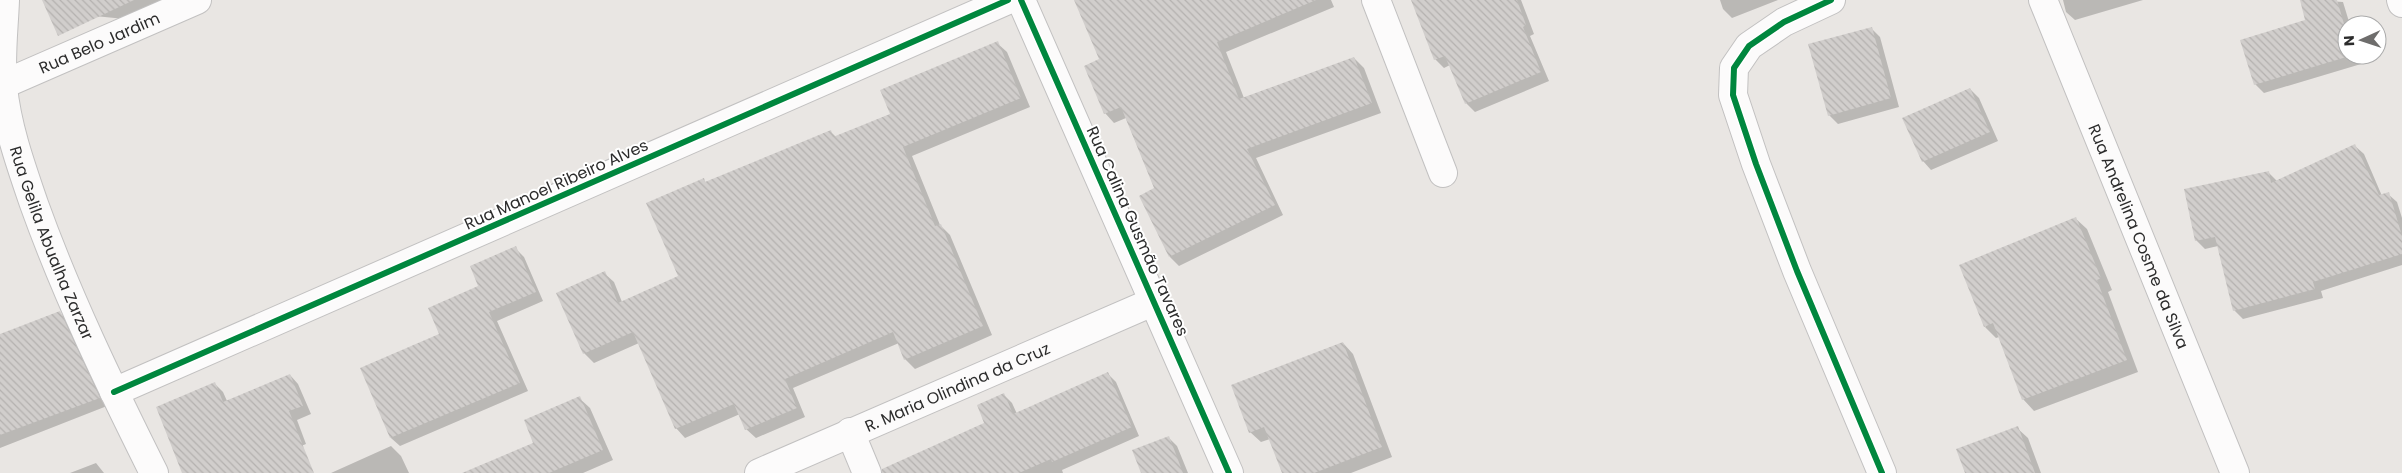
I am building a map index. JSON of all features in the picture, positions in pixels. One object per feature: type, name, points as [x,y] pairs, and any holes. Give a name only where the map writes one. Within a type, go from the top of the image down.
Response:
[{"type":"street","name":"Rua Gelila Abualha Zarzar","points":[[5,0],[2,86],[9,124],[22,170],[50,247],[114,392],[154,473]]},
{"type":"street","name":"Rua Belo Jardim","points":[[2,86],[197,0]]},
{"type":"street","name":"Rua Manoel Ribeiro Alves","points":[[114,392],[1008,0]]},
{"type":"street","name":"Rua Calina Gusmão Tavares","points":[[1021,0],[1229,473]]},
{"type":"street","points":[[1376,0],[1443,173]]},
{"type":"street","points":[[1831,0],[1784,22],[1749,46],[1734,68],[1732,95],[1797,271],[1882,473]]},
{"type":"street","name":"Rua Andrelina Cosme da Silva","points":[[2043,0],[2235,473]]},
{"type":"street","name":"R. Maria Olindina da Cruz","points":[[759,473],[850,432],[1155,302]]},
{"type":"street","points":[[850,432],[867,473]]},
{"type":"building","points":[[42,0],[134,0],[58,36]]},
{"type":"building","points":[[1074,0],[1316,0],[1217,42],[1239,99],[1354,57],[1372,103],[1247,149],[1275,205],[1169,257],[1139,196],[1154,188],[1121,107],[1104,114],[1084,66],[1099,59]]},
{"type":"building","points":[[1411,0],[1517,0],[1526,25],[1523,27],[1541,72],[1465,104],[1445,56],[1434,60]]},
{"type":"building","points":[[2300,0],[2337,0],[2341,15],[2337,15],[2337,60],[2254,85],[2240,40],[2305,20]]},
{"type":"building","points":[[1872,27],[1891,98],[1828,116],[1808,44]]},
{"type":"building","points":[[998,41],[1021,98],[903,147],[935,226],[941,224],[983,326],[904,360],[893,332],[785,379],[797,408],[745,430],[734,404],[675,429],[633,332],[583,354],[556,293],[605,271],[618,303],[678,276],[646,203],[704,178],[705,182],[831,130],[833,137],[890,114],[880,90]]},
{"type":"building","points":[[1970,88],[1990,132],[1922,162],[1902,118]]},
{"type":"building","points":[[2355,144],[2379,195],[2389,192],[2402,236],[2402,254],[2313,282],[2315,289],[2233,311],[2215,237],[2195,241],[2184,189],[2269,171],[2271,183]]},
{"type":"building","points":[[2076,217],[2101,278],[2097,280],[2127,360],[2022,400],[1993,323],[1984,327],[1959,265]]},
{"type":"building","points":[[516,246],[536,292],[489,312],[520,383],[390,438],[360,368],[439,334],[428,308],[478,286],[470,266]]},
{"type":"building","points":[[60,311],[100,398],[0,435],[0,334]]},
{"type":"building","points":[[1343,342],[1382,447],[1314,473],[1282,473],[1264,427],[1249,433],[1231,385]]},
{"type":"building","points":[[1108,372],[1132,427],[1052,462],[1051,459],[1019,473],[882,473],[882,469],[984,423],[977,405],[1004,393],[1013,414]]},
{"type":"building","points":[[290,374],[303,406],[289,411],[314,473],[182,473],[156,407],[215,382],[223,402]]},
{"type":"building","points":[[580,396],[603,450],[549,473],[462,473],[533,443],[524,420]]},
{"type":"building","points":[[2018,426],[2035,473],[1965,473],[1956,449]]},
{"type":"building","points":[[1169,436],[1183,473],[1141,473],[1132,450]]},
{"type":"cycle path","points":[[114,392],[1008,0]]},
{"type":"cycle path","points":[[1021,0],[1229,473]]},
{"type":"cycle path","points":[[1831,0],[1784,22],[1749,46],[1734,68],[1733,95],[1756,164],[1797,271],[1882,473]]}]
